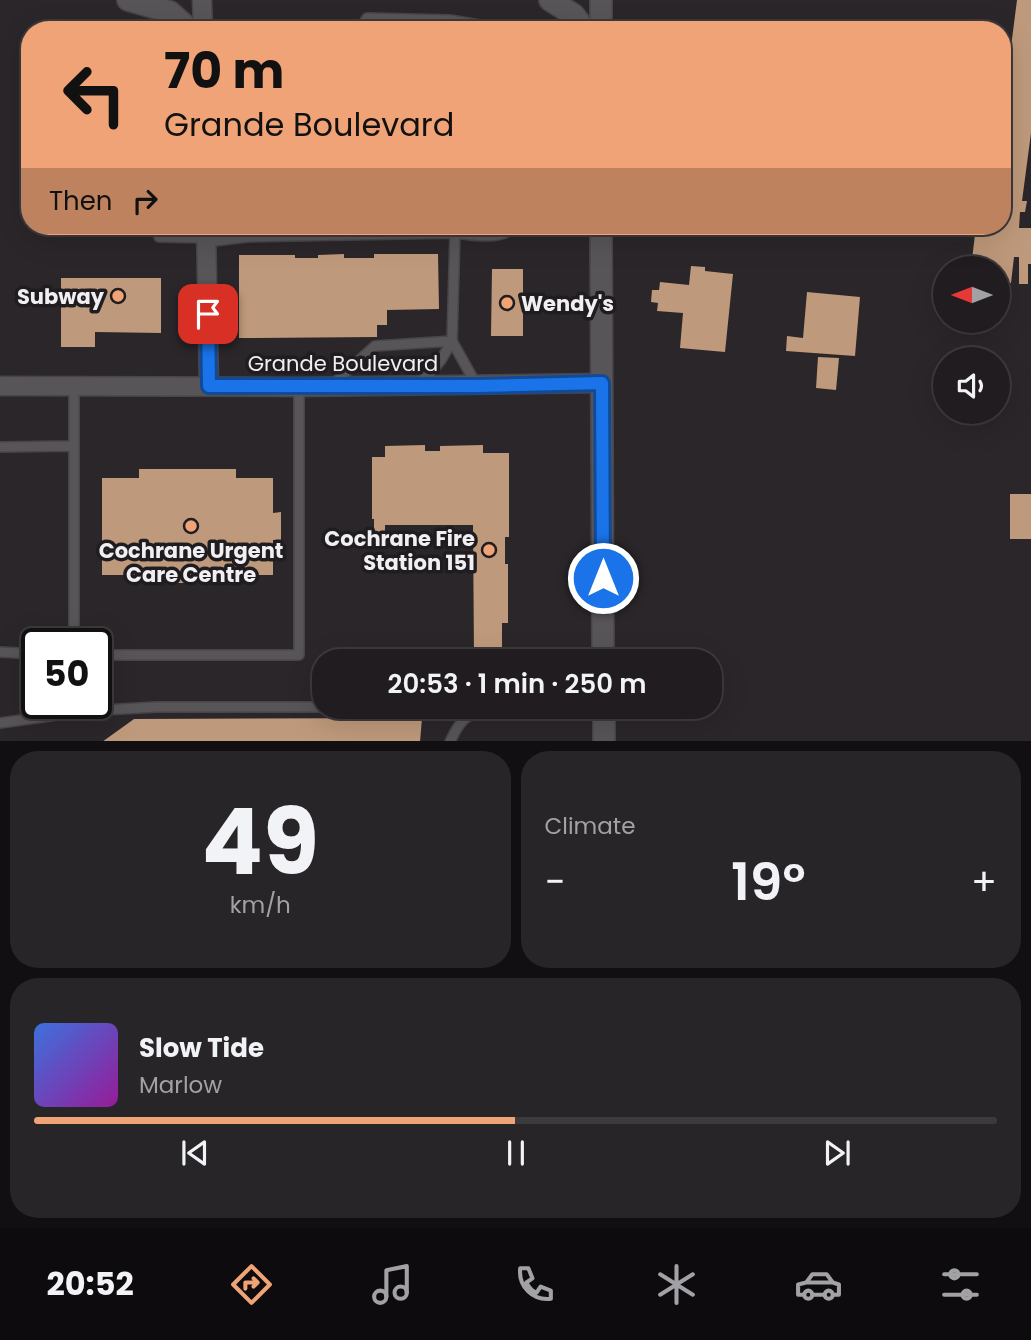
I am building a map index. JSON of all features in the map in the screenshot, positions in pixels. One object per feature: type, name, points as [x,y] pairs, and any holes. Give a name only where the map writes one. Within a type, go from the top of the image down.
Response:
[{"type":"main road","points":[[128,0],[170,12],[180,21]]},
{"type":"main road","points":[[550,0],[574,15],[578,21]]},
{"type":"main road","points":[[601,0],[601,21]]},
{"type":"main road","points":[[601,235],[603,649]]},
{"type":"main road","points":[[604,719],[604,741]]},
{"type":"street","points":[[202,0],[203,21]]},
{"type":"street","points":[[206,235],[209,386]]},
{"type":"street","name":"Grande Boulevard","points":[[0,386],[330,387],[602,383]]},
{"type":"lane","points":[[365,21],[367,18],[456,21]]},
{"type":"lane","points":[[159,237],[352,235]]},
{"type":"lane","points":[[413,386],[429,374],[452,341],[456,235]]},
{"type":"lane","points":[[452,341],[477,386]]},
{"type":"lane","points":[[330,387],[375,346],[452,341]]},
{"type":"lane","points":[[74,387],[74,628]]},
{"type":"lane","points":[[112,655],[299,655],[299,387]]},
{"type":"lane","points":[[0,447],[72,446]]},
{"type":"lane","points":[[0,652],[21,653]]},
{"type":"lane","points":[[0,723],[85,710],[312,707]]},
{"type":"lane","points":[[450,741],[465,719]]},
{"type":"building","points":[[1017,0],[1031,0],[1031,133],[1022,201],[1027,201],[1025,212],[1020,212],[1019,228],[1031,228],[1028,284],[1019,284],[1019,257],[1014,257],[1011,283],[1010,256],[972,256],[975,235],[1011,235],[1011,47]]},
{"type":"building","points":[[344,254],[344,258],[374,258],[374,254],[438,254],[439,309],[387,310],[387,325],[377,325],[377,337],[239,338],[239,255],[295,255],[295,258],[318,258],[318,255]]},
{"type":"building","points":[[691,266],[705,267],[705,271],[733,274],[725,352],[680,348],[683,313],[657,311],[658,303],[651,302],[652,290],[659,290],[660,282],[689,285]]},
{"type":"building","name":"Wendy's","points":[[492,269],[523,269],[523,336],[491,336]]},
{"type":"building","points":[[61,278],[161,278],[161,333],[95,332],[95,347],[61,347]]},
{"type":"building","points":[[807,292],[860,297],[855,356],[786,351],[787,336],[803,338]]},
{"type":"building","points":[[818,357],[839,358],[836,390],[816,388]]},
{"type":"building","name":"Cochrane Fire Station 151","points":[[425,445],[425,451],[440,451],[440,446],[483,445],[483,453],[509,453],[509,537],[505,537],[508,623],[502,623],[502,649],[474,649],[473,525],[385,525],[385,533],[374,533],[372,457],[385,457],[385,446]]},
{"type":"building","name":"Cochrane Urgent Care Centre","points":[[139,469],[236,469],[236,478],[273,478],[273,513],[281,512],[281,540],[273,540],[273,575],[200,575],[200,583],[175,583],[175,575],[102,575],[102,478],[139,478]]},
{"type":"building","points":[[1010,494],[1031,494],[1031,539],[1010,539]]},
{"type":"building","points":[[134,719],[422,719],[420,741],[103,741]]},
{"type":"place","name":"Subway","points":[[118,296]]},
{"type":"place","name":"Wendy's","points":[[507,303]]},
{"type":"place","name":"Cochrane Urgent Care Centre","points":[[191,526]]},
{"type":"place","name":"Cochrane Fire Station 151","points":[[489,550]]},
{"type":"route","points":[[208,314],[209,386],[602,383],[603,578]]}]
